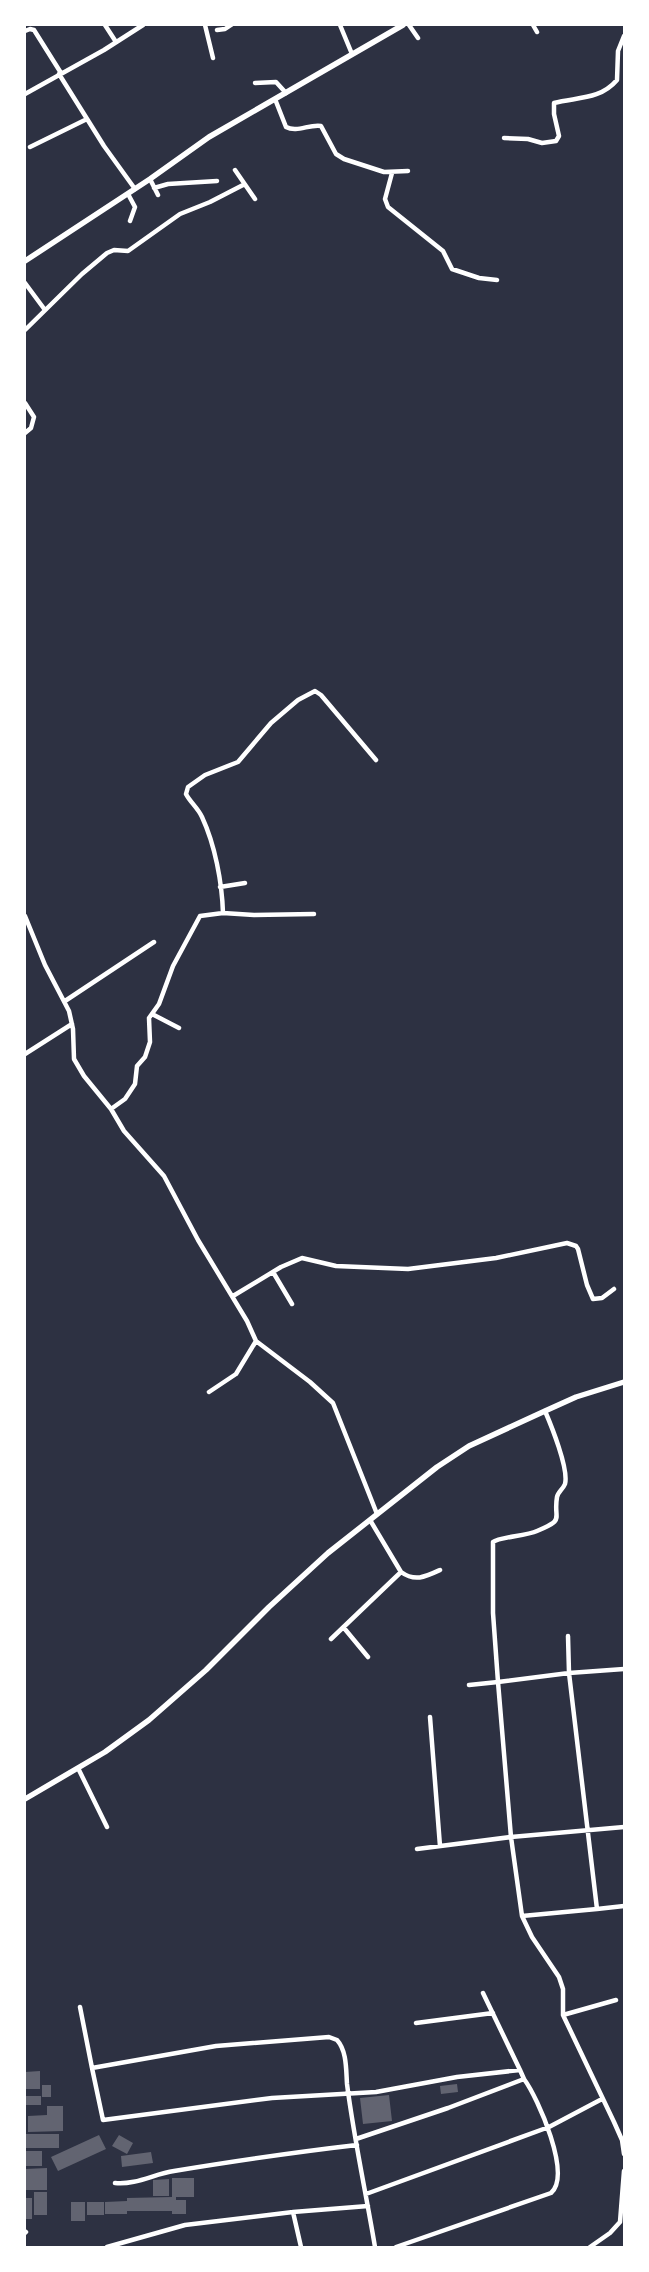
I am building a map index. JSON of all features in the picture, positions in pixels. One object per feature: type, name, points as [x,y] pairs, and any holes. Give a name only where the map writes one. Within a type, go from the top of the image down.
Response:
[{"type":"street","points":[[105,25],[116,42]]},
{"type":"street","points":[[25,94],[143,25]]},
{"type":"street","points":[[205,25],[213,58]]},
{"type":"street","points":[[217,30],[225,29],[231,25]]},
{"type":"street","points":[[340,25],[352,54]]},
{"type":"street","points":[[25,261],[150,180],[209,137],[352,54],[392,28],[403,25]]},
{"type":"street","points":[[409,25],[418,38]]},
{"type":"street","points":[[534,25],[537,32]]},
{"type":"street","points":[[25,31],[30,28],[34,30],[87,119],[136,189]]},
{"type":"street","points":[[504,138],[528,139],[542,143],[556,141],[559,136],[554,118],[554,103],[573,98],[599,95],[611,87],[617,80],[618,51],[624,36]]},
{"type":"street","points":[[255,83],[276,82],[286,93]]},
{"type":"street","points":[[275,99],[286,127],[294,129],[321,126],[336,154],[344,159],[392,173],[408,172]]},
{"type":"street","points":[[30,147],[87,119]]},
{"type":"street","points":[[234,170],[255,199]]},
{"type":"street","points":[[392,173],[385,199],[388,207],[443,251],[452,269],[479,278],[497,280]]},
{"type":"street","points":[[150,180],[158,195]]},
{"type":"street","points":[[154,188],[168,184],[218,181]]},
{"type":"street","points":[[25,330],[107,253],[114,250],[128,251],[180,214],[210,202],[243,184]]},
{"type":"street","points":[[128,194],[135,207],[130,222]]},
{"type":"street","points":[[25,283],[45,310]]},
{"type":"street","points":[[25,403],[34,417],[31,428],[25,433]]},
{"type":"street","points":[[223,913],[220,887],[205,825],[198,809],[186,794],[188,787],[193,782],[238,762],[271,723],[298,700],[315,691],[321,694],[376,760]]},
{"type":"street","points":[[220,887],[245,883]]},
{"type":"street","points":[[111,1109],[125,1099],[135,1084],[137,1066],[145,1057],[150,1042],[149,1018],[197,920],[204,914],[223,913],[254,915],[314,914]]},
{"type":"street","points":[[25,916],[45,965],[65,1001],[72,1024],[74,1059],[111,1109],[124,1131],[164,1176],[198,1240],[233,1296],[256,1341],[310,1382],[333,1403],[377,1514]]},
{"type":"street","points":[[65,1001],[154,942]]},
{"type":"street","points":[[152,1014],[179,1028]]},
{"type":"street","points":[[25,1054],[72,1024]]},
{"type":"street","points":[[233,1296],[273,1272],[302,1258],[336,1266],[421,1268],[496,1258],[567,1243],[576,1246],[578,1250],[593,1300],[602,1298],[614,1289]]},
{"type":"street","points":[[273,1272],[292,1304]]},
{"type":"street","points":[[209,1392],[236,1374],[256,1341]]},
{"type":"street","points":[[25,1799],[105,1752],[149,1720],[206,1670],[309,1571],[377,1514],[455,1455],[576,1397],[624,1382]]},
{"type":"street","points":[[545,1411],[559,1447],[565,1483],[558,1496],[558,1517],[554,1523],[536,1532],[517,1537],[497,1539],[493,1542],[492,1613],[511,1837],[522,1916],[532,1937],[559,1977],[563,1989],[563,2015],[622,2140],[624,2154]]},
{"type":"street","points":[[370,1520],[401,1572],[415,1579],[440,1570]]},
{"type":"street","points":[[331,1639],[401,1572]]},
{"type":"street","points":[[344,1628],[368,1657]]},
{"type":"street","points":[[568,1636],[569,1673],[586,1830],[597,1909]]},
{"type":"street","points":[[469,1685],[569,1673],[624,1669]]},
{"type":"street","points":[[430,1717],[440,1846]]},
{"type":"street","points":[[78,1768],[107,1827]]},
{"type":"street","points":[[417,1849],[511,1837],[624,1827]]},
{"type":"street","points":[[522,1916],[624,1906]]},
{"type":"street","points":[[396,2247],[551,2193],[558,2185],[559,2175],[549,2127],[483,1993]]},
{"type":"street","points":[[563,2015],[616,2000]]},
{"type":"street","points":[[80,2007],[103,2120],[256,2100],[376,2092],[457,2077],[520,2070]]},
{"type":"street","points":[[416,2022],[493,2013]]},
{"type":"street","points":[[92,2068],[216,2046],[329,2037],[337,2040],[341,2044],[375,2247]]},
{"type":"street","points":[[356,2139],[448,2108],[524,2079]]},
{"type":"street","points":[[366,2194],[549,2127],[602,2099]]},
{"type":"street","points":[[114,2183],[139,2181],[165,2172],[254,2158],[357,2145]]},
{"type":"street","points":[[590,2247],[622,2222],[624,2171]]},
{"type":"street","points":[[107,2247],[127,2244],[185,2225],[293,2212],[368,2206]]},
{"type":"street","points":[[293,2212],[301,2247]]},
{"type":"building","points":[[40,2071],[40,2089],[25,2089],[25,2072]]},
{"type":"building","points":[[457,2084],[458,2092],[441,2094],[440,2086]]},
{"type":"building","points":[[42,2085],[51,2085],[51,2097],[42,2097]]},
{"type":"building","points":[[389,2095],[392,2121],[363,2124],[360,2098]]},
{"type":"building","points":[[25,2096],[41,2096],[41,2105],[25,2105]]},
{"type":"building","points":[[47,2106],[63,2106],[63,2131],[28,2132],[28,2116],[47,2115]]},
{"type":"building","points":[[25,2134],[59,2134],[59,2148],[25,2148]]},
{"type":"building","points":[[99,2135],[106,2149],[58,2171],[51,2157]]},
{"type":"building","points":[[119,2135],[133,2143],[127,2154],[112,2146]]},
{"type":"building","points":[[25,2151],[42,2151],[42,2166],[25,2166]]},
{"type":"building","points":[[151,2152],[153,2163],[122,2167],[121,2156]]},
{"type":"building","points":[[47,2168],[47,2190],[25,2190],[25,2169]]},
{"type":"building","points":[[172,2178],[194,2178],[194,2197],[176,2197],[176,2200],[186,2200],[186,2214],[172,2214],[172,2211],[127,2211],[127,2214],[105,2214],[105,2202],[127,2201],[127,2198],[172,2197]]},
{"type":"building","points":[[169,2179],[169,2196],[153,2196],[153,2180]]},
{"type":"building","points":[[34,2192],[47,2192],[47,2215],[34,2215]]},
{"type":"building","points":[[25,2198],[32,2198],[32,2219],[25,2219]]},
{"type":"building","points":[[71,2202],[85,2202],[85,2221],[71,2221]]},
{"type":"building","points":[[87,2202],[104,2202],[104,2215],[87,2215]]}]
